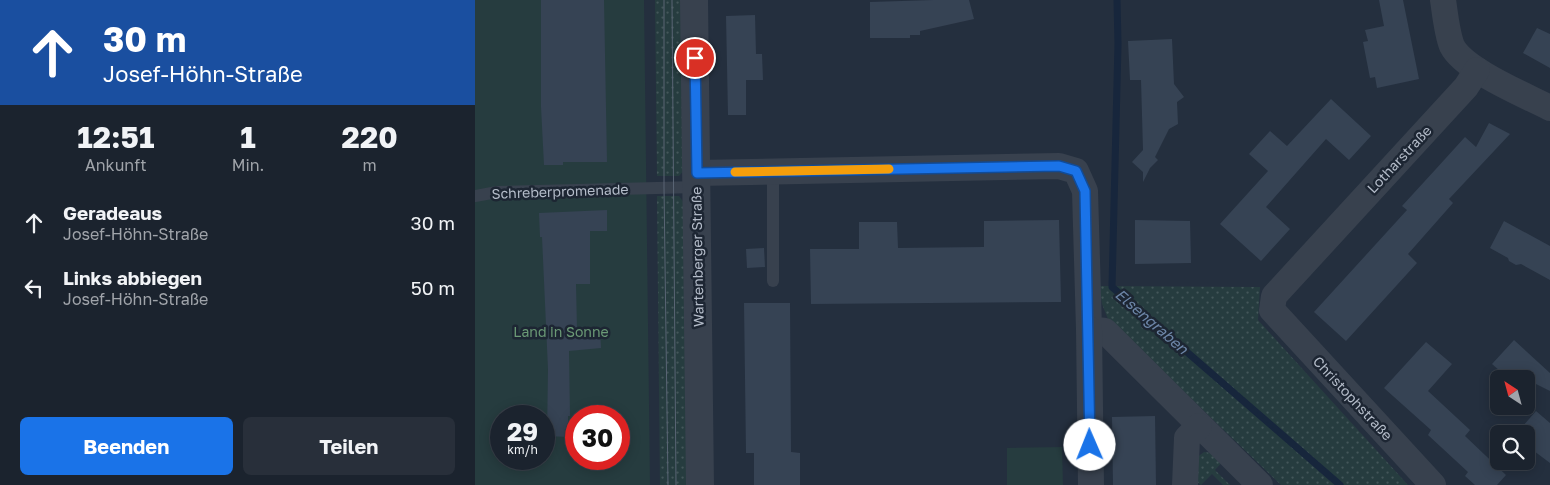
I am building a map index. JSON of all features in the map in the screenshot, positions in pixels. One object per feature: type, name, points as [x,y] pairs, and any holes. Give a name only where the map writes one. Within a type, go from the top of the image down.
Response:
[{"type":"street","name":"Wartenberger Straße","points":[[694,0],[700,485]]},
{"type":"street","points":[[1443,0],[1452,45],[1461,59],[1477,70],[1550,108]]},
{"type":"street","name":"Lotharstraße","points":[[1272,310],[1274,296],[1465,87],[1477,70]]},
{"type":"street","points":[[697,180],[773,171],[1059,166],[1076,171],[1085,191],[1091,485]]},
{"type":"street","name":"Christophstraße","points":[[1272,310],[1433,485]]},
{"type":"street","points":[[1089,329],[1105,331],[1260,485]]},
{"type":"street","points":[[1185,485],[1187,438],[1199,426]]},
{"type":"lane","points":[[773,171],[773,281]]},
{"type":"lane","name":"Schreberpromenade","points":[[475,196],[497,192],[646,188],[697,180]]},
{"type":"green space","name":"Land in Sonne","points":[[475,0],[644,0],[650,485],[475,485]]},
{"type":"green space","points":[[655,0],[682,0],[685,169],[679,176],[657,176]]},
{"type":"green space","points":[[657,196],[679,196],[685,204],[687,485],[660,485]]},
{"type":"green space","points":[[1099,286],[1260,287],[1258,320],[1408,485],[1281,485],[1108,319],[1102,304]]},
{"type":"green space","points":[[1062,447],[1063,485],[1007,485],[1007,448]]},
{"type":"green space","points":[[1204,452],[1213,453],[1224,460],[1215,470],[1230,485],[1223,485],[1212,474],[1201,485],[1197,482],[1196,458]]},
{"type":"building","points":[[541,0],[604,0],[607,162],[563,162],[563,165],[544,165],[541,107]]},
{"type":"building","points":[[969,0],[974,19],[920,31],[920,35],[910,35],[910,38],[870,38],[870,2]]},
{"type":"building","points":[[1379,0],[1403,0],[1419,79],[1377,88],[1375,77],[1370,78],[1363,42],[1368,41],[1365,30],[1384,26]]},
{"type":"building","points":[[755,15],[756,54],[762,54],[763,80],[746,80],[746,115],[728,115],[726,16]]},
{"type":"building","points":[[1537,28],[1550,34],[1550,68],[1523,53]]},
{"type":"building","points":[[1172,39],[1174,84],[1184,97],[1177,102],[1178,124],[1169,129],[1155,157],[1158,160],[1150,168],[1143,182],[1143,172],[1132,162],[1143,150],[1141,80],[1130,80],[1128,41]]},
{"type":"building","points":[[1331,99],[1371,136],[1349,160],[1326,139],[1266,207],[1290,229],[1261,261],[1220,224],[1268,171],[1249,154],[1270,131],[1287,146]]},
{"type":"building","points":[[1489,123],[1510,134],[1449,199],[1453,203],[1408,254],[1417,263],[1346,341],[1314,312],[1407,210],[1402,206],[1465,137],[1476,147]]},
{"type":"building","points":[[607,210],[607,231],[590,231],[590,284],[576,284],[577,329],[600,329],[601,348],[569,351],[570,405],[565,405],[565,437],[555,436],[555,405],[547,405],[548,369],[542,237],[540,237],[539,213]]},
{"type":"building","points":[[1059,220],[1061,302],[811,304],[810,249],[859,249],[859,222],[897,222],[898,248],[984,247],[984,221]]},
{"type":"building","points":[[1135,220],[1190,221],[1191,263],[1135,264]]},
{"type":"building","points":[[1504,221],[1550,246],[1550,280],[1521,264],[1516,265],[1490,248]]},
{"type":"building","points":[[764,248],[765,267],[747,268],[746,249]]},
{"type":"building","points":[[744,303],[790,303],[791,452],[800,453],[800,485],[754,485],[754,453],[746,453]]},
{"type":"building","points":[[1514,340],[1550,373],[1550,391],[1535,384],[1535,370],[1499,370],[1492,364]]},
{"type":"building","points":[[1426,342],[1452,364],[1428,391],[1470,430],[1465,436],[1490,460],[1490,470],[1501,470],[1506,475],[1497,485],[1475,485],[1465,476],[1468,472],[1428,435],[1431,430],[1384,388]]},
{"type":"building","points":[[1536,411],[1550,423],[1550,463],[1535,452],[1535,425],[1524,425],[1533,415],[1535,415]]},
{"type":"building","points":[[1155,416],[1156,485],[1113,485],[1112,417]]},
{"type":"waterway","name":"Elsengraben","points":[[1117,0],[1118,44],[1112,287],[1340,485]]},
{"type":"tram line","points":[[664,0],[664,187],[668,485]]},
{"type":"tram line","points":[[672,0],[676,485]]},
{"type":"slow traffic","points":[[735,172],[889,169]]},
{"type":"route","points":[[695,58],[697,173],[1059,166],[1076,171],[1085,191],[1090,445]]}]
